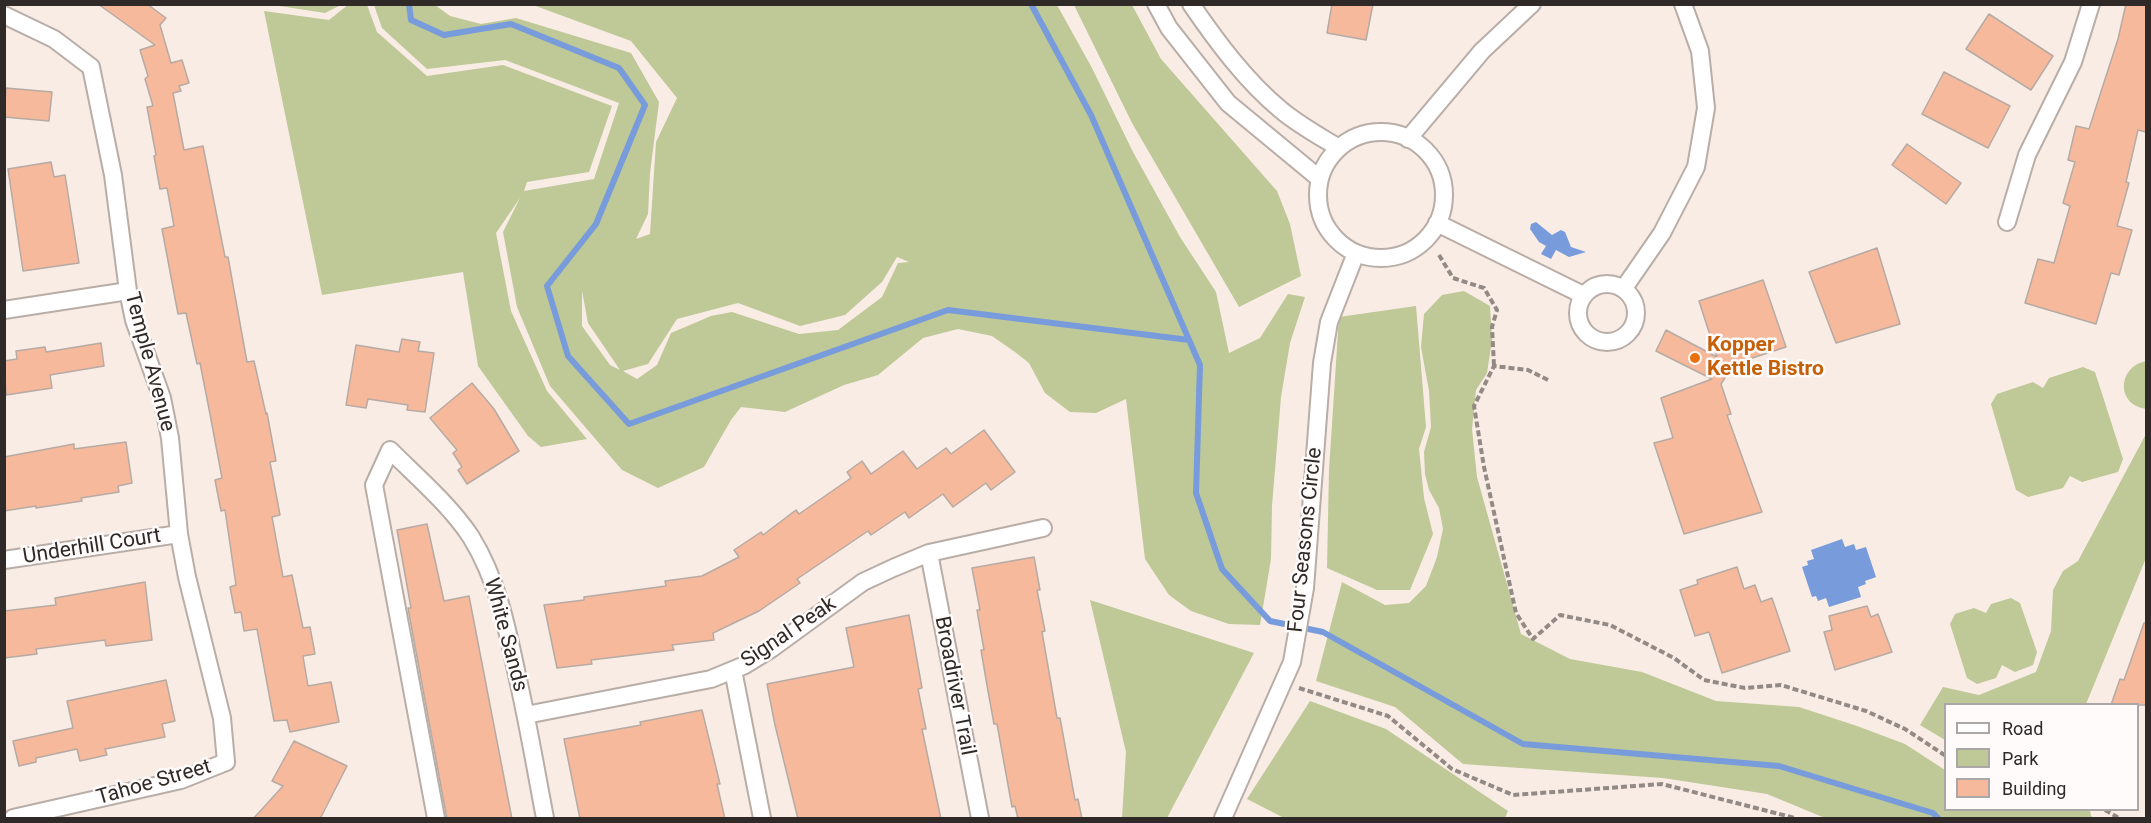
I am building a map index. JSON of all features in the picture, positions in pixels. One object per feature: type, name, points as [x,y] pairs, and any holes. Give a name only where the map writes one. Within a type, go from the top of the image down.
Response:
[{"type":"street","points":[[1156,4],[1169,28],[1228,103],[1320,179]]},
{"type":"street","points":[[1191,4],[1230,56],[1281,110],[1339,148]]},
{"type":"street","points":[[1408,139],[1482,51],[1532,4]]},
{"type":"street","points":[[1624,288],[1662,233],[1696,167],[1706,108],[1700,51],[1683,4]]},
{"type":"street","points":[[2007,222],[2027,155],[2073,62],[2091,4]]},
{"type":"street","name":"Temple Avenue","points":[[4,15],[54,39],[91,67],[112,176],[128,291],[135,320],[162,398],[170,438],[179,534],[187,577],[222,718],[226,762]]},
{"type":"street","points":[[1372,133],[1391,133],[1408,139],[1424,150],[1437,165],[1443,184],[1443,204],[1437,223],[1427,239],[1412,250],[1394,257],[1374,258],[1356,253],[1340,244],[1328,231],[1317,197],[1320,179],[1327,162],[1339,148],[1354,138],[1372,133]]},
{"type":"street","points":[[1437,223],[1583,296]]},
{"type":"street","name":"Four Seasons Circle","points":[[1227,817],[1292,662],[1305,588],[1322,363],[1329,322],[1356,253]]},
{"type":"street","points":[[1606,283],[1624,288],[1635,303],[1635,321],[1631,330],[1625,336],[1607,342],[1590,337],[1579,322],[1579,304],[1583,296],[1597,285],[1606,283]]},
{"type":"street","points":[[4,310],[128,291]]},
{"type":"street","name":"White Sands","points":[[436,819],[374,484],[390,450],[456,518],[483,559],[495,585],[526,715],[545,819]]},
{"type":"street","name":"Signal Peak","points":[[526,715],[711,679],[745,665],[771,649],[863,582],[929,553],[1043,528]]},
{"type":"street","name":"Underhill Court","points":[[4,560],[179,534]]},
{"type":"street","name":"Broadriver Trail","points":[[929,553],[980,819]]},
{"type":"street","points":[[733,670],[762,819]]},
{"type":"street","name":"Tahoe Street","points":[[13,819],[181,780],[226,762]]},
{"type":"path","points":[[1439,255],[1453,278],[1484,288],[1497,310],[1492,327],[1494,366],[1474,406],[1484,467],[1516,613],[1533,639],[1560,615],[1610,625],[1674,658],[1704,680],[1745,688],[1780,686],[1866,711],[1905,729],[1944,755]]},
{"type":"path","points":[[1494,366],[1528,370],[1548,380]]},
{"type":"path","points":[[1284,683],[1388,716],[1452,769],[1513,795],[1662,784],[1795,819]]},
{"type":"green space","points":[[349,4],[367,5],[377,32],[427,76],[503,65],[612,106],[589,172],[527,182],[524,191],[594,179],[619,103],[505,60],[427,69],[382,28],[374,5],[435,5],[450,16],[481,24],[516,18],[631,53],[659,102],[650,173],[648,214],[636,239],[650,234],[656,142],[677,98],[631,41],[533,5],[1057,5],[1180,237],[1216,292],[1229,353],[1260,338],[1288,294],[1305,297],[1290,343],[1281,397],[1272,506],[1271,559],[1260,625],[1229,624],[1191,611],[1169,595],[1145,559],[1126,399],[1096,413],[1070,412],[1045,393],[1029,363],[992,336],[958,329],[923,338],[878,375],[844,385],[785,412],[741,407],[704,467],[658,488],[622,470],[550,386],[517,307],[503,232],[520,198],[496,233],[511,311],[547,391],[587,439],[541,447],[528,436],[478,366],[463,272],[322,295],[264,11],[329,20]],"holes":[[[897,257],[909,262],[898,263],[882,297],[838,330],[799,334],[732,312],[711,316],[671,333],[657,365],[637,379],[623,371],[648,364],[677,319],[738,303],[800,326],[845,315],[882,282]],[[582,291],[588,323],[620,370],[610,365],[582,326]]]},
{"type":"green space","points":[[273,5],[341,5],[325,13]]},
{"type":"green space","points":[[1074,5],[1132,5],[1161,59],[1277,191],[1290,224],[1301,276],[1239,307],[1132,123]]},
{"type":"green space","points":[[1464,291],[1490,306],[1492,340],[1487,373],[1476,390],[1472,429],[1477,477],[1521,634],[1570,659],[1642,672],[1716,701],[1799,707],[1905,744],[1944,769],[1944,811],[2090,811],[2094,818],[1825,818],[1767,794],[1663,778],[1463,764],[1395,707],[1316,681],[1342,582],[1385,605],[1409,603],[1426,586],[1437,557],[1443,529],[1439,508],[1429,490],[1425,474],[1424,452],[1431,427],[1429,391],[1421,347],[1424,314],[1442,295]]},
{"type":"green space","points":[[1416,306],[1426,427],[1419,449],[1424,498],[1433,534],[1410,590],[1377,590],[1327,568],[1329,470],[1339,317]]},
{"type":"green space","points":[[2146,361],[2146,409],[2129,401],[2124,386],[2125,378],[2130,370]]},
{"type":"green space","points":[[2083,367],[2095,372],[2123,459],[2118,472],[2082,482],[2070,476],[2063,488],[2028,497],[2016,490],[1991,404],[1997,394],[2033,382],[2043,388],[2049,378]]},
{"type":"green space","points":[[2146,434],[2146,558],[2086,703],[1944,703],[1944,739],[1920,725],[1943,687],[1979,695],[2036,672],[2051,631],[2053,590],[2063,571],[2078,561]]},
{"type":"green space","points":[[2011,598],[2020,603],[2037,652],[2033,665],[2015,672],[2002,665],[1996,678],[1977,684],[1967,678],[1950,624],[1955,614],[1974,608],[1986,613],[1991,604]]},
{"type":"green space","points":[[1090,600],[1254,653],[1167,818],[1122,818],[1126,752]]},
{"type":"green space","points":[[1310,701],[1386,729],[1508,811],[1505,818],[1284,818],[1247,799]]},
{"type":"water","points":[[1536,222],[1552,235],[1561,230],[1565,232],[1571,247],[1586,252],[1569,257],[1556,250],[1551,259],[1541,254],[1546,246],[1539,242],[1530,229],[1531,224]]},
{"type":"water","points":[[1842,539],[1845,547],[1854,544],[1856,550],[1866,547],[1876,577],[1865,581],[1866,584],[1858,587],[1861,597],[1829,607],[1826,598],[1818,601],[1816,596],[1812,597],[1802,567],[1808,565],[1807,561],[1814,559],[1811,550]]},
{"type":"building","points":[[98,4],[147,4],[166,18],[160,25],[171,63],[182,60],[189,83],[179,86],[181,91],[173,93],[184,150],[203,146],[225,257],[228,257],[247,362],[254,361],[267,413],[276,461],[270,462],[280,515],[272,517],[283,577],[292,575],[303,628],[310,627],[315,654],[303,656],[308,686],[331,682],[339,722],[290,732],[287,720],[274,721],[257,629],[244,631],[241,612],[235,613],[230,587],[236,585],[225,510],[221,511],[215,480],[222,478],[209,409],[200,363],[197,364],[186,313],[178,314],[162,229],[174,226],[167,188],[160,189],[147,107],[153,106],[145,79],[148,76],[140,50],[155,45]]},
{"type":"building","points":[[1332,4],[1373,4],[1366,40],[1327,33]]},
{"type":"building","points":[[2126,4],[2146,4],[2146,132],[2138,130],[2126,182],[2129,183],[2117,226],[2132,230],[2119,275],[2111,273],[2096,324],[2025,303],[2038,259],[2054,263],[2070,206],[2063,203],[2075,162],[2068,160],[2076,126],[2089,129],[2118,39]]},
{"type":"building","points":[[1989,14],[2053,56],[2031,90],[1966,49]]},
{"type":"building","points":[[1944,72],[2010,106],[1988,148],[1922,114]]},
{"type":"building","points":[[6,88],[52,92],[49,121],[4,117]]},
{"type":"building","points":[[1907,144],[1961,183],[1946,204],[1892,165]]},
{"type":"building","points":[[51,162],[54,177],[65,175],[79,263],[23,271],[8,169]]},
{"type":"building","points":[[1877,248],[1900,324],[1836,343],[1809,272]]},
{"type":"building","points":[[1763,280],[1786,347],[1734,364],[1721,384],[1731,414],[1727,415],[1762,512],[1684,534],[1654,443],[1673,438],[1661,398],[1712,379],[1656,351],[1666,330],[1717,357],[1699,301]]},
{"type":"building","points":[[402,339],[420,342],[418,351],[434,353],[425,412],[407,410],[408,405],[368,399],[366,408],[346,405],[356,345],[399,352]]},
{"type":"building","points":[[101,343],[104,366],[50,375],[52,388],[6,395],[4,361],[17,359],[16,351],[45,347],[46,352]]},
{"type":"building","points":[[472,383],[494,409],[519,451],[467,484],[458,470],[462,467],[453,453],[457,450],[430,418]]},
{"type":"building","points":[[984,430],[1015,472],[991,490],[986,483],[953,507],[943,494],[909,518],[905,512],[871,535],[868,531],[797,579],[800,583],[759,611],[713,633],[714,640],[672,645],[674,650],[591,660],[592,664],[557,668],[544,605],[666,586],[665,581],[702,576],[739,557],[734,550],[761,532],[763,535],[796,510],[799,514],[851,478],[847,472],[862,461],[871,474],[903,451],[917,469],[946,448],[951,454]]},
{"type":"building","points":[[126,442],[132,483],[118,486],[119,492],[81,498],[82,501],[4,511],[4,457],[74,444],[74,449]]},
{"type":"building","points":[[427,524],[444,601],[469,596],[512,819],[447,819],[408,608],[411,608],[397,530]]},
{"type":"building","points":[[1034,557],[1040,590],[1037,590],[1045,631],[1042,632],[1057,718],[1060,718],[1075,800],[1078,799],[1082,819],[1018,819],[1015,806],[1012,807],[997,724],[994,724],[981,650],[984,650],[977,610],[980,610],[972,568]]},
{"type":"building","points":[[1737,567],[1744,589],[1755,585],[1761,602],[1772,598],[1790,651],[1722,673],[1709,632],[1695,636],[1680,590],[1698,584],[1697,580]]},
{"type":"building","points":[[145,582],[152,640],[106,646],[105,640],[36,649],[37,654],[4,658],[4,611],[56,605],[55,598]]},
{"type":"building","points":[[1867,606],[1871,617],[1878,614],[1892,652],[1835,670],[1824,632],[1832,630],[1829,616]]},
{"type":"building","points":[[909,615],[922,688],[918,689],[926,729],[922,729],[941,819],[798,819],[767,684],[854,667],[846,628]]},
{"type":"building","points":[[2144,623],[2146,623],[2146,705],[2112,703],[2120,679],[2124,680]]},
{"type":"building","points":[[166,680],[175,721],[162,724],[165,737],[105,749],[107,755],[80,761],[77,749],[36,758],[36,762],[19,766],[13,741],[73,728],[67,701]]},
{"type":"building","points":[[702,710],[720,784],[717,784],[725,819],[580,819],[564,739],[641,725],[640,722]]},
{"type":"building","points":[[294,741],[347,766],[320,819],[253,819],[283,786],[272,781]]},
{"type":"waterway","points":[[409,4],[411,20],[444,35],[511,24],[619,68],[645,105],[596,224],[547,286],[568,356],[629,424],[948,310],[1189,340]]},
{"type":"waterway","points":[[1031,4],[1091,115],[1200,365],[1196,493],[1222,569],[1270,621],[1323,632],[1523,744],[1779,766],[1933,813],[1938,818]]},
{"type":"place","name":"Kopper Kettle Bistro","points":[[1695,358]]}]
